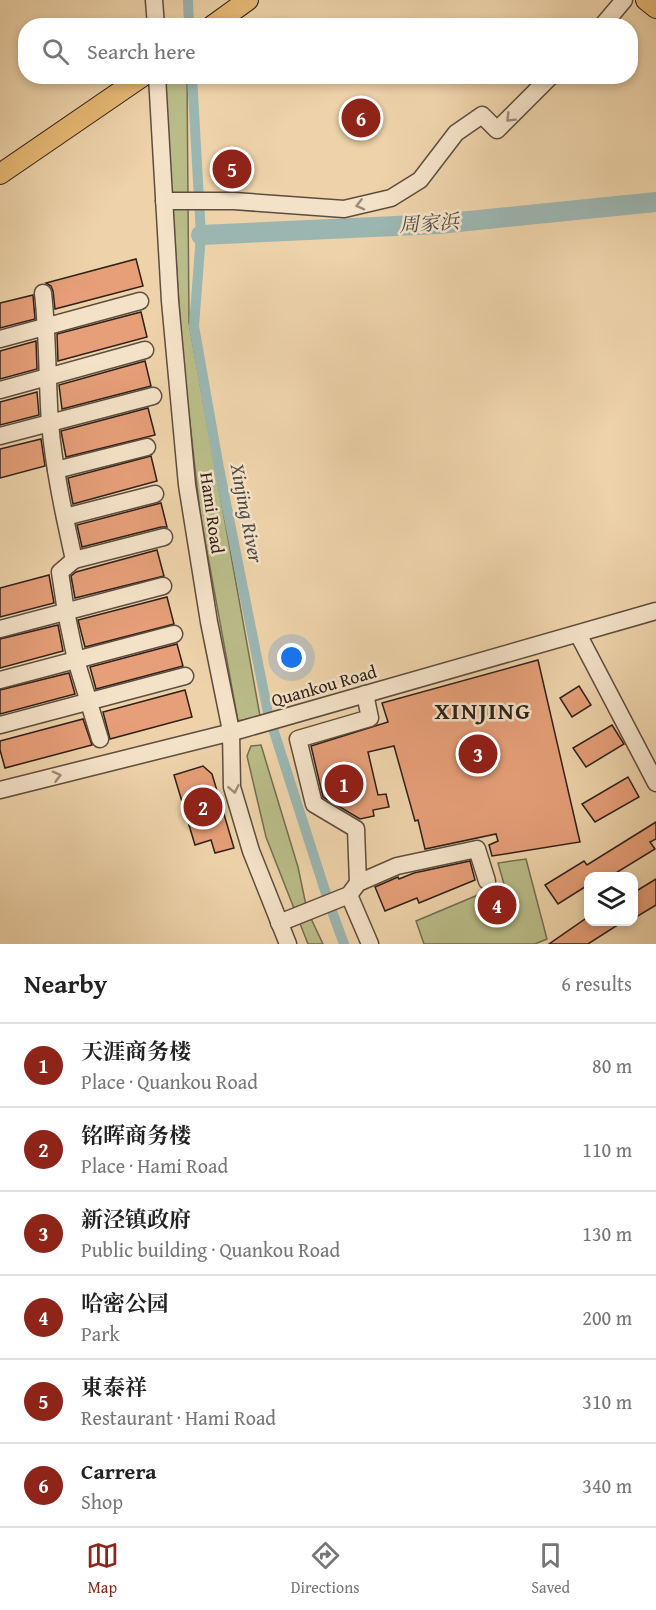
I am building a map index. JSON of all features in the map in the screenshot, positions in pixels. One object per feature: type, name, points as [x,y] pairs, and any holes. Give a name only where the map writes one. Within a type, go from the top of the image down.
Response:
[{"type":"main road","points":[[223,18],[248,0]]},
{"type":"main road","points":[[646,0],[656,8]]},
{"type":"main road","points":[[0,174],[131,84]]},
{"type":"street","points":[[154,0],[155,18]]},
{"type":"street","points":[[609,18],[624,0]]},
{"type":"street","name":"Hami Road","points":[[157,84],[170,300],[187,485],[209,622],[236,730],[232,787],[251,851],[288,944]]},
{"type":"street","points":[[164,201],[344,209],[391,198],[420,180],[456,134],[482,115],[497,130],[543,84]]},
{"type":"street","points":[[43,293],[47,326],[50,423],[56,470],[74,560]]},
{"type":"street","points":[[0,339],[140,301]]},
{"type":"street","points":[[0,390],[145,351]]},
{"type":"street","points":[[0,436],[153,396]]},
{"type":"street","points":[[56,470],[147,447]]},
{"type":"street","points":[[65,518],[155,494]]},
{"type":"street","points":[[100,739],[76,660],[60,572],[74,560],[164,537]]},
{"type":"street","points":[[0,629],[163,586]]},
{"type":"street","name":"Quankou Road","points":[[0,790],[280,718],[656,611]]},
{"type":"street","points":[[0,680],[174,634]]},
{"type":"street","points":[[578,634],[656,783]]},
{"type":"street","points":[[0,725],[185,676]]},
{"type":"street","points":[[365,694],[370,718],[298,740],[314,804],[356,829],[354,889],[370,944]]},
{"type":"street","points":[[279,922],[354,889],[397,866],[477,849],[487,881]]},
{"type":"green space","points":[[164,84],[187,84],[189,322],[260,716],[238,721],[200,513],[182,351]]},
{"type":"green space","points":[[261,745],[298,867],[307,910],[323,944],[308,944],[266,837],[247,756],[251,746]]},
{"type":"green space","points":[[526,859],[547,939],[535,944],[424,944],[416,921],[504,884],[498,863]]},
{"type":"building","points":[[136,259],[143,286],[55,309],[53,291],[46,283]]},
{"type":"building","points":[[33,295],[35,319],[0,328],[0,303]]},
{"type":"building","points":[[141,312],[147,337],[58,361],[57,334]]},
{"type":"building","points":[[36,341],[37,369],[0,379],[0,351]]},
{"type":"building","points":[[145,361],[151,386],[62,409],[59,385]]},
{"type":"building","points":[[37,392],[39,415],[0,425],[0,402]]},
{"type":"building","points":[[148,408],[155,435],[66,457],[61,431]]},
{"type":"building","points":[[41,439],[45,466],[0,478],[0,449]]},
{"type":"building","points":[[151,456],[157,481],[73,504],[68,478]]},
{"type":"building","points":[[161,503],[167,527],[82,547],[77,525]]},
{"type":"building","points":[[157,550],[164,576],[75,598],[71,576],[76,572]]},
{"type":"building","points":[[49,575],[54,603],[0,617],[0,588]]},
{"type":"building","points":[[167,597],[174,624],[85,647],[78,620]]},
{"type":"building","points":[[58,625],[63,651],[0,668],[0,639]]},
{"type":"building","points":[[177,644],[183,666],[96,689],[90,667]]},
{"type":"building","points":[[538,660],[580,842],[492,856],[489,845],[498,841],[496,834],[425,849],[394,746],[368,752],[378,795],[386,794],[389,807],[373,810],[374,816],[360,819],[323,797],[311,746],[388,722],[382,703]]},
{"type":"building","points":[[69,673],[75,694],[0,714],[0,690]]},
{"type":"building","points":[[579,686],[591,705],[572,717],[560,698]]},
{"type":"building","points":[[185,690],[192,717],[110,739],[103,712]]},
{"type":"building","points":[[83,719],[92,745],[5,768],[0,741]]},
{"type":"building","points":[[612,725],[624,744],[586,767],[573,748]]},
{"type":"building","points":[[203,766],[212,774],[234,848],[215,853],[211,840],[195,845],[174,775]]},
{"type":"building","points":[[628,777],[639,797],[595,822],[582,804]]},
{"type":"building","points":[[656,822],[656,839],[650,842],[655,849],[618,872],[584,872],[584,888],[558,904],[545,885],[584,861],[587,865]]},
{"type":"building","points":[[470,861],[475,880],[419,903],[417,898],[385,911],[375,887],[398,877],[399,879],[414,873]]},
{"type":"building","points":[[656,879],[656,905],[638,916],[638,890]]},
{"type":"building","points":[[584,920],[584,926],[616,926],[588,944],[549,944]]},
{"type":"waterway","name":"Xinjing River","points":[[188,0],[189,18]]},
{"type":"waterway","name":"Xinjing River","points":[[192,84],[201,235],[194,326],[219,468],[268,713],[344,944]]},
{"type":"waterway","name":"周家浜","points":[[201,235],[439,224],[656,202]]},
{"type":"place","name":"Carrera","points":[[361,118]]},
{"type":"place","name":"東泰祥","points":[[232,169]]},
{"type":"place","name":"新泾镇政府","points":[[478,754]]},
{"type":"place","name":"天涯商务楼","points":[[344,784]]},
{"type":"place","name":"铭晖商务楼","points":[[203,807]]},
{"type":"place","name":"哈密公园","points":[[497,905]]},
{"type":"district","name":"XINJING","points":[[483,711]]}]
